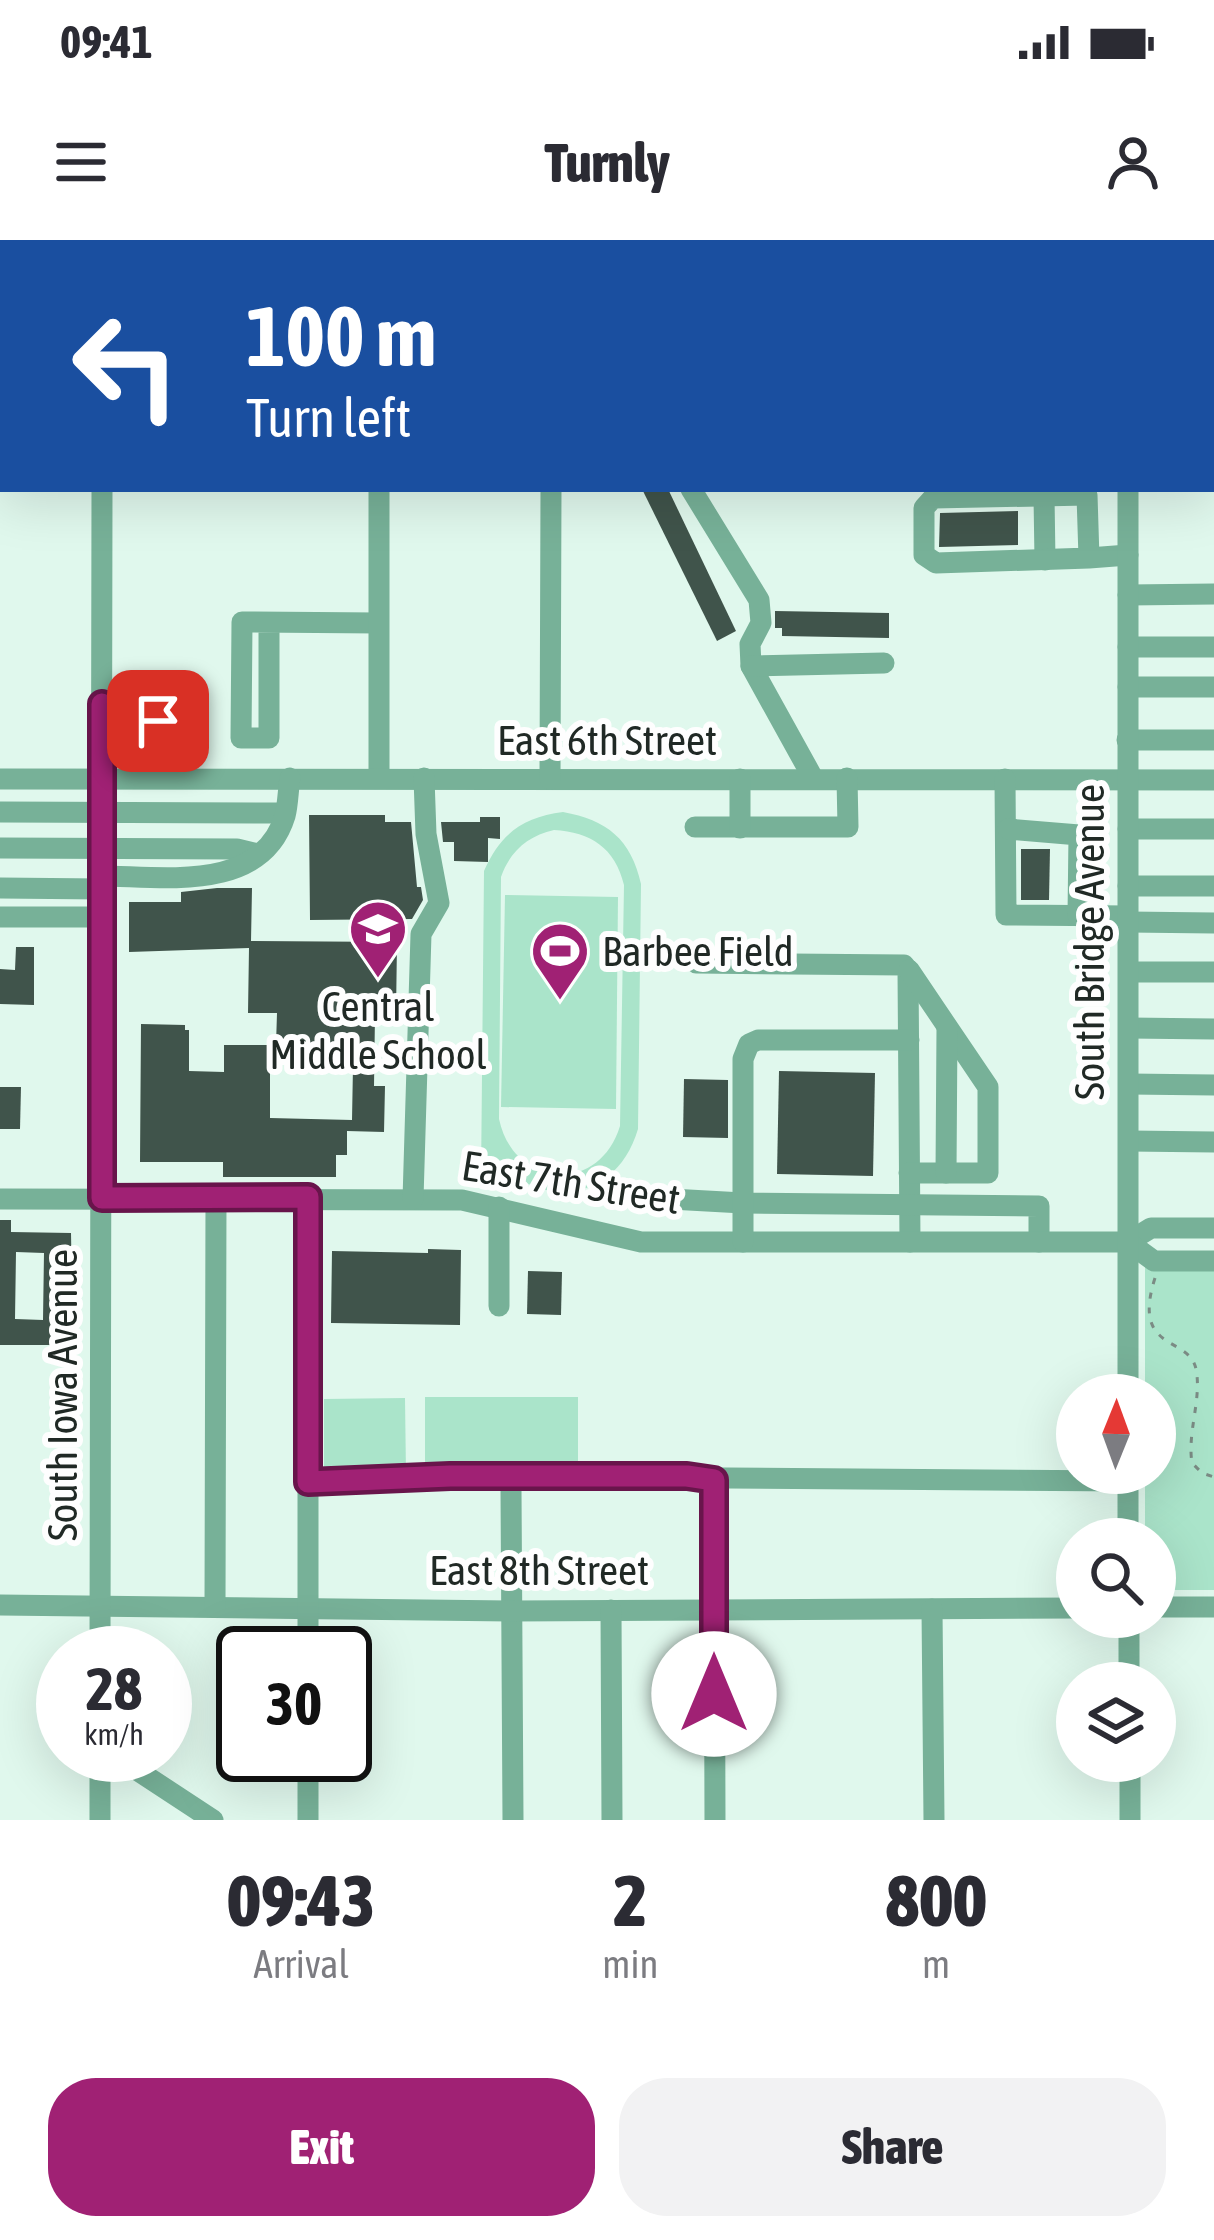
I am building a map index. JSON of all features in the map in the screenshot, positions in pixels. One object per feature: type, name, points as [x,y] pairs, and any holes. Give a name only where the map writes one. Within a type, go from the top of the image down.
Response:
[{"type":"street","name":"South Iowa Avenue","points":[[100,1626],[102,492]]},
{"type":"street","points":[[379,492],[379,778]]},
{"type":"street","points":[[550,779],[551,492]]},
{"type":"street","points":[[693,492],[759,600],[761,623],[750,644],[752,666],[813,778]]},
{"type":"street","name":"South Bridge Avenue","points":[[1128,492],[1128,1374]]},
{"type":"street","points":[[1089,559],[1088,495],[933,498],[924,508],[925,555],[936,563],[1089,559],[1128,555]]},
{"type":"street","points":[[1044,496],[1045,560]]},
{"type":"street","points":[[1128,595],[1214,595]]},
{"type":"street","points":[[269,622],[269,738],[242,738],[242,622],[269,622],[378,623]]},
{"type":"street","points":[[1128,647],[1214,647]]},
{"type":"street","points":[[752,666],[884,663]]},
{"type":"street","points":[[1128,687],[1214,687]]},
{"type":"street","points":[[102,704],[121,721],[194,720],[194,740],[102,741]]},
{"type":"street","points":[[1127,740],[1214,740]]},
{"type":"street","name":"East 6th Street","points":[[0,778],[1214,780]]},
{"type":"street","points":[[0,888],[236,871],[275,835],[285,813],[290,778]]},
{"type":"street","points":[[412,1199],[421,934],[439,902],[426,834],[424,778]]},
{"type":"street","points":[[695,827],[848,827],[847,778]]},
{"type":"street","points":[[740,779],[740,827]]},
{"type":"street","points":[[1006,779],[1006,915],[1214,922]]},
{"type":"street","points":[[0,812],[285,813]]},
{"type":"street","points":[[1007,829],[1079,835],[1078,915]]},
{"type":"street","points":[[1128,829],[1214,829]]},
{"type":"street","points":[[0,848],[237,849],[258,854]]},
{"type":"street","points":[[1128,886],[1214,886]]},
{"type":"street","points":[[0,917],[101,917]]},
{"type":"street","points":[[696,963],[904,965],[988,1088],[988,1173],[909,1173]]},
{"type":"street","points":[[908,970],[910,1242]]},
{"type":"street","points":[[1129,972],[1214,972]]},
{"type":"street","points":[[946,1173],[947,1027]]},
{"type":"street","points":[[1129,1028],[1214,1029]]},
{"type":"street","points":[[743,1242],[743,1059],[749,1044],[758,1040],[909,1040]]},
{"type":"street","points":[[1129,1084],[1214,1085]]},
{"type":"street","points":[[1130,1141],[1214,1142]]},
{"type":"street","points":[[308,1197],[308,1626]]},
{"type":"street","points":[[634,1197],[1039,1206],[1039,1242]]},
{"type":"street","points":[[215,1607],[216,1198]]},
{"type":"street","name":"East 7th Street","points":[[0,1199],[462,1200],[641,1242],[1129,1242],[1151,1228],[1214,1228]]},
{"type":"street","points":[[499,1207],[499,1306]]},
{"type":"street","name":"East 7th Street","points":[[1129,1242],[1154,1261],[1214,1261]]},
{"type":"street","points":[[308,1482],[450,1476],[1056,1477]]},
{"type":"street","points":[[714,1480],[715,1820]]},
{"type":"street","points":[[512,1489],[513,1820]]},
{"type":"street","name":"East 8th Street","points":[[0,1606],[512,1611],[1056,1608]]},
{"type":"street","points":[[1176,1607],[1214,1607]]},
{"type":"street","points":[[932,1609],[934,1820]]},
{"type":"street","points":[[611,1610],[613,1820]]},
{"type":"street","points":[[100,1782],[100,1820]]},
{"type":"street","points":[[155,1782],[213,1820]]},
{"type":"street","points":[[308,1782],[308,1820]]},
{"type":"street","points":[[1130,1782],[1130,1820]]},
{"type":"path","points":[[1160,1273],[1151,1289],[1152,1325],[1159,1338],[1183,1350],[1195,1364],[1191,1457],[1196,1468],[1214,1477]]},
{"type":"green space","points":[[549,814],[579,816],[615,834],[631,855],[641,884],[638,1129],[615,1170],[581,1190],[561,1192],[540,1188],[500,1165],[498,1178],[481,1178],[484,871],[505,837]],"holes":[[[554,830],[600,844],[624,885],[620,1126],[594,1164],[557,1175],[521,1159],[499,1119],[501,877],[509,860],[528,841]]]},
{"type":"green space","name":"Barbee Field","points":[[505,895],[618,897],[616,1109],[501,1107]]},
{"type":"green space","points":[[1145,1266],[1214,1266],[1214,1590],[1176,1590],[1176,1518],[1145,1518],[1145,1494],[1176,1494],[1176,1374],[1145,1374]]},
{"type":"green space","points":[[425,1397],[578,1397],[578,1471],[425,1471]]},
{"type":"green space","points":[[405,1398],[406,1474],[324,1474],[324,1399]]},
{"type":"building","points":[[643,492],[669,492],[736,631],[717,641]]},
{"type":"building","points":[[1018,511],[1018,545],[939,547],[940,513]]},
{"type":"building","points":[[775,611],[889,613],[889,638],[782,636],[782,628],[775,628]]},
{"type":"building","points":[[309,815],[385,815],[385,822],[411,822],[417,887],[421,887],[423,900],[412,919],[310,920]]},
{"type":"building","points":[[480,817],[500,817],[500,839],[488,838],[488,862],[454,861],[454,842],[443,842],[441,822],[480,822]]},
{"type":"building","points":[[1021,849],[1050,849],[1049,900],[1021,900]]},
{"type":"building","points":[[252,888],[251,941],[397,942],[396,1014],[375,1014],[374,1086],[385,1086],[384,1132],[347,1131],[347,1155],[336,1155],[336,1177],[223,1177],[223,1162],[140,1162],[141,1024],[185,1025],[189,1071],[224,1072],[224,1045],[276,1045],[277,1013],[248,1013],[249,948],[129,952],[129,902],[181,902],[181,892]],"holes":[[[270,1063],[353,1066],[352,1120],[270,1118]]]},
{"type":"building","points":[[16,947],[34,947],[34,1005],[0,1004],[0,969],[15,970]]},
{"type":"building","points":[[779,1071],[875,1073],[873,1176],[777,1174]]},
{"type":"building","points":[[684,1079],[728,1080],[728,1138],[683,1137]]},
{"type":"building","points":[[0,1087],[21,1087],[20,1129],[0,1129]]},
{"type":"building","points":[[0,1220],[11,1220],[11,1232],[71,1233],[73,1345],[0,1345]],"holes":[[[16,1252],[44,1253],[43,1320],[15,1319]]]},
{"type":"building","points":[[428,1249],[461,1250],[460,1325],[331,1323],[332,1251],[428,1253]]},
{"type":"building","points":[[528,1271],[562,1272],[561,1315],[527,1314]]},
{"type":"place","name":"Central Middle School","points":[[378,980]]},
{"type":"place","name":"Barbee Field","points":[[560,1002]]},
{"type":"route","points":[[158,721],[121,721],[102,704],[102,1198],[308,1197],[308,1482],[450,1476],[714,1480],[714,1694]]}]
